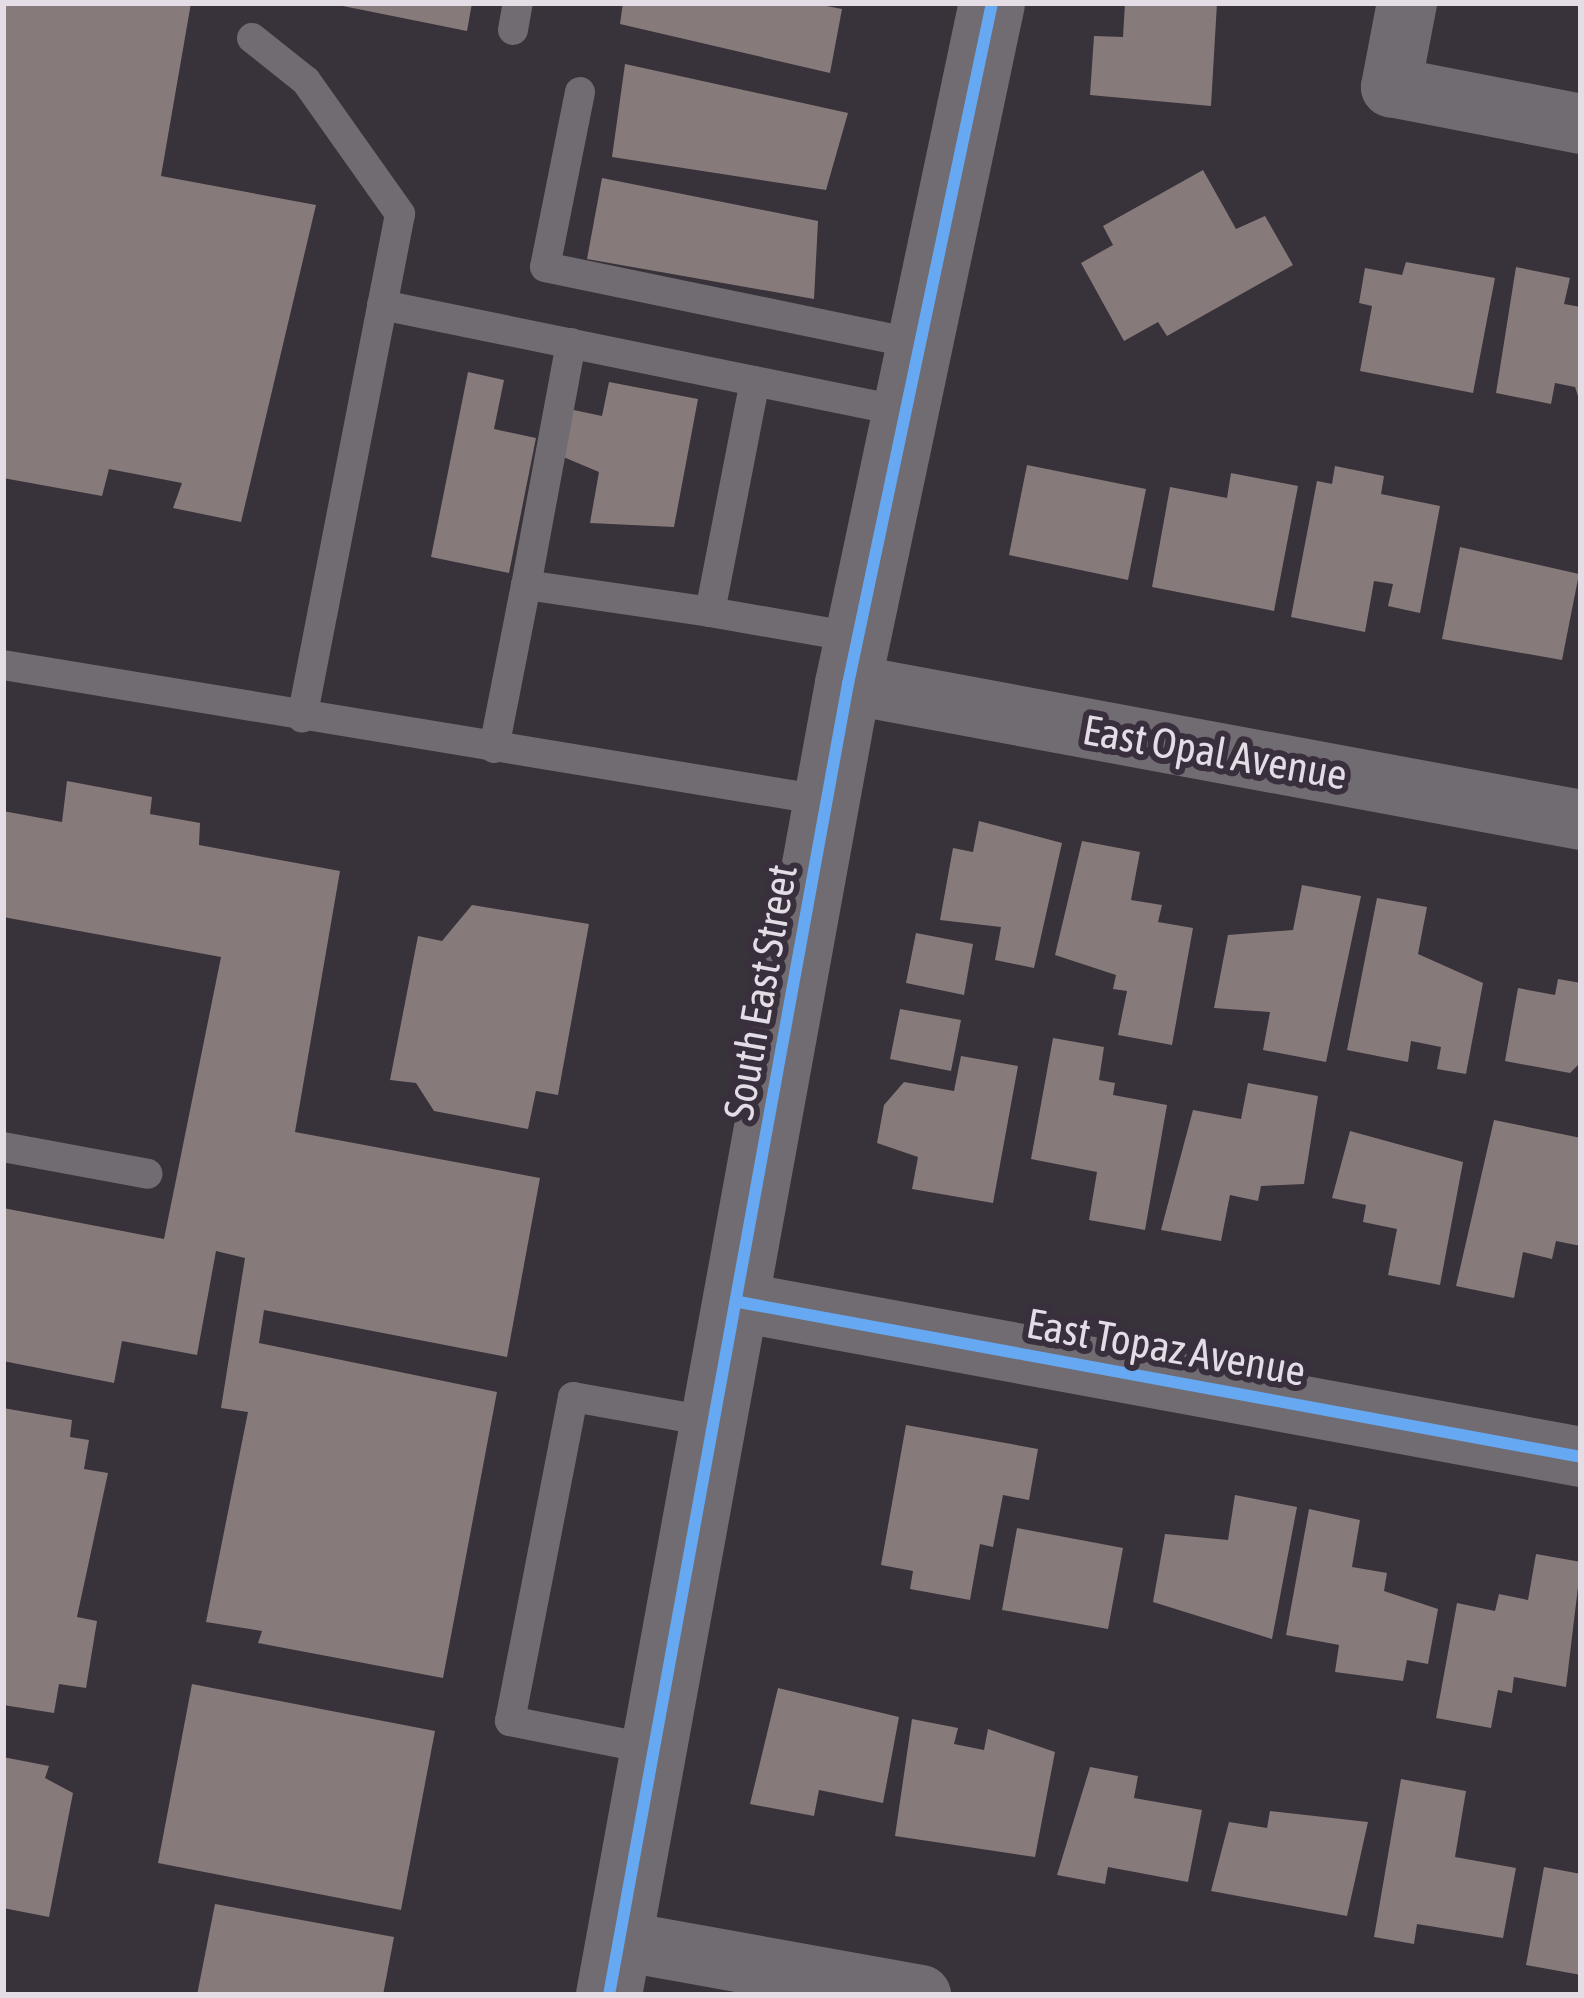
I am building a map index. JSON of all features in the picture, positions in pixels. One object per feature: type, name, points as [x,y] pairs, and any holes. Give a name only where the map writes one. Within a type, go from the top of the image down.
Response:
[{"type":"street","name":"South East Street","points":[[615,1968],[853,661],[992,3]]},
{"type":"street","points":[[1407,3],[1391,87],[1581,124]]},
{"type":"street","name":"East Opal Avenue","points":[[853,661],[1581,820]]},
{"type":"street","name":"East Topaz Avenue","points":[[739,1302],[1581,1457]]},
{"type":"street","points":[[615,1968],[921,1995]]},
{"type":"lane","points":[[252,38],[306,81],[400,214],[302,718]]},
{"type":"lane","points":[[580,92],[545,267],[920,345]]},
{"type":"lane","points":[[382,305],[906,412]]},
{"type":"lane","points":[[494,748],[571,344]]},
{"type":"lane","points":[[710,612],[755,381]]},
{"type":"lane","points":[[526,585],[710,612],[853,661]]},
{"type":"lane","points":[[3,664],[302,718],[828,801]]},
{"type":"lane","points":[[3,1147],[148,1174]]},
{"type":"lane","points":[[656,1750],[510,1721],[572,1397],[717,1423]]},
{"type":"building","points":[[3,3],[191,3],[161,176],[316,205],[241,522],[173,508],[182,483],[109,469],[102,496],[3,478]]},
{"type":"building","points":[[328,3],[472,3],[467,31]]},
{"type":"building","points":[[623,3],[811,3],[842,9],[830,73],[620,24]]},
{"type":"building","points":[[1125,3],[1217,3],[1211,106],[1090,95],[1094,36],[1123,37]]},
{"type":"building","points":[[625,64],[848,113],[826,190],[612,157]]},
{"type":"building","points":[[1203,170],[1236,229],[1265,216],[1293,265],[1167,336],[1158,322],[1124,341],[1081,263],[1113,245],[1103,226]]},
{"type":"building","points":[[602,178],[818,221],[814,299],[587,259]]},
{"type":"building","points":[[1406,262],[1495,278],[1473,393],[1360,371],[1372,306],[1359,303],[1365,268],[1402,275]]},
{"type":"building","points":[[1516,267],[1570,278],[1564,304],[1581,307],[1581,405],[1575,387],[1555,383],[1551,404],[1496,393]]},
{"type":"building","points":[[468,372],[504,380],[494,429],[536,438],[509,573],[431,557]]},
{"type":"building","points":[[609,382],[698,399],[674,527],[590,523],[599,472],[561,456],[569,409],[602,416]]},
{"type":"building","points":[[1027,465],[1146,489],[1128,580],[1009,555]]},
{"type":"building","points":[[1335,466],[1384,476],[1381,494],[1440,506],[1420,613],[1388,606],[1393,584],[1374,581],[1365,632],[1291,617],[1317,481],[1332,484]]},
{"type":"building","points":[[1231,473],[1298,486],[1274,611],[1152,587],[1170,487],[1227,498]]},
{"type":"building","points":[[1460,547],[1579,574],[1562,660],[1442,639]]},
{"type":"building","points":[[67,781],[152,797],[150,814],[200,823],[199,845],[340,871],[295,1132],[540,1178],[507,1357],[264,1310],[259,1343],[497,1392],[443,1678],[258,1643],[262,1631],[206,1622],[248,1412],[221,1408],[245,1258],[216,1251],[197,1355],[122,1341],[114,1383],[3,1361],[3,1208],[164,1239],[221,957],[3,917],[3,811],[62,822]]},
{"type":"building","points":[[979,821],[1062,843],[1034,968],[995,960],[1001,927],[940,920],[953,848],[973,852]]},
{"type":"building","points":[[1082,841],[1140,852],[1131,900],[1162,905],[1158,922],[1193,928],[1172,1045],[1118,1035],[1127,991],[1113,989],[1116,975],[1055,955]]},
{"type":"building","points":[[1302,885],[1361,896],[1326,1062],[1263,1050],[1270,1012],[1214,1008],[1228,935],[1293,930]]},
{"type":"building","points":[[1377,898],[1427,907],[1418,954],[1483,983],[1466,1074],[1437,1069],[1441,1047],[1411,1041],[1408,1062],[1347,1050]]},
{"type":"building","points":[[472,905],[589,924],[558,1095],[536,1091],[528,1129],[434,1111],[416,1083],[390,1080],[418,936],[442,941]]},
{"type":"building","points":[[916,933],[973,944],[964,995],[906,983]]},
{"type":"building","points":[[1558,979],[1581,983],[1581,1062],[1570,1073],[1505,1061],[1518,988],[1555,995]]},
{"type":"building","points":[[900,1009],[961,1020],[951,1071],[890,1059]]},
{"type":"building","points":[[1053,1038],[1104,1047],[1099,1080],[1115,1083],[1113,1095],[1167,1105],[1145,1230],[1089,1220],[1097,1172],[1031,1159]]},
{"type":"building","points":[[961,1056],[1018,1066],[993,1203],[912,1189],[918,1157],[877,1143],[884,1105],[904,1082],[954,1091]]},
{"type":"building","points":[[1248,1083],[1318,1096],[1304,1184],[1261,1186],[1258,1201],[1230,1195],[1221,1241],[1161,1230],[1193,1110],[1241,1119]]},
{"type":"building","points":[[1494,1120],[1581,1138],[1581,1246],[1556,1241],[1552,1259],[1523,1252],[1514,1298],[1456,1286]]},
{"type":"building","points":[[1350,1131],[1463,1162],[1440,1285],[1388,1275],[1397,1229],[1363,1222],[1366,1205],[1332,1198]]},
{"type":"building","points":[[3,1408],[72,1420],[70,1437],[89,1440],[84,1469],[108,1473],[77,1617],[97,1621],[86,1688],[59,1684],[54,1713],[3,1705]]},
{"type":"building","points":[[906,1425],[1038,1449],[1029,1500],[1003,1495],[993,1547],[980,1544],[970,1600],[910,1589],[913,1571],[881,1565]]},
{"type":"building","points":[[1235,1495],[1297,1507],[1272,1639],[1153,1602],[1165,1534],[1228,1540]]},
{"type":"building","points":[[1309,1509],[1360,1520],[1352,1567],[1387,1573],[1384,1591],[1438,1609],[1428,1664],[1407,1660],[1403,1681],[1335,1672],[1339,1645],[1286,1635]]},
{"type":"building","points":[[1017,1528],[1123,1548],[1108,1629],[1002,1610]]},
{"type":"building","points":[[1536,1554],[1581,1562],[1566,1687],[1514,1677],[1512,1693],[1498,1690],[1491,1728],[1436,1718],[1457,1603],[1495,1611],[1499,1594],[1528,1600]]},
{"type":"building","points":[[192,1684],[435,1731],[401,1910],[158,1863]]},
{"type":"building","points":[[778,1688],[899,1717],[883,1803],[819,1790],[814,1816],[750,1804]]},
{"type":"building","points":[[912,1719],[958,1728],[954,1744],[984,1750],[988,1729],[1055,1752],[1035,1857],[895,1836]]},
{"type":"building","points":[[3,1757],[49,1766],[45,1778],[73,1793],[49,1917],[3,1908]]},
{"type":"building","points":[[1090,1767],[1138,1776],[1134,1798],[1202,1810],[1188,1882],[1108,1867],[1105,1884],[1057,1875]]},
{"type":"building","points":[[1401,1779],[1466,1791],[1455,1857],[1516,1868],[1503,1938],[1417,1924],[1414,1944],[1374,1937]]},
{"type":"building","points":[[1270,1811],[1368,1822],[1347,1916],[1211,1891],[1229,1822],[1267,1828]]},
{"type":"building","points":[[1544,1867],[1581,1874],[1581,1975],[1526,1965]]},
{"type":"building","points":[[215,1904],[394,1937],[383,1995],[197,1995]]},
{"type":"cycle path","points":[[609,1995],[848,684],[992,3]]},
{"type":"cycle path","points":[[739,1302],[1581,1457]]}]
